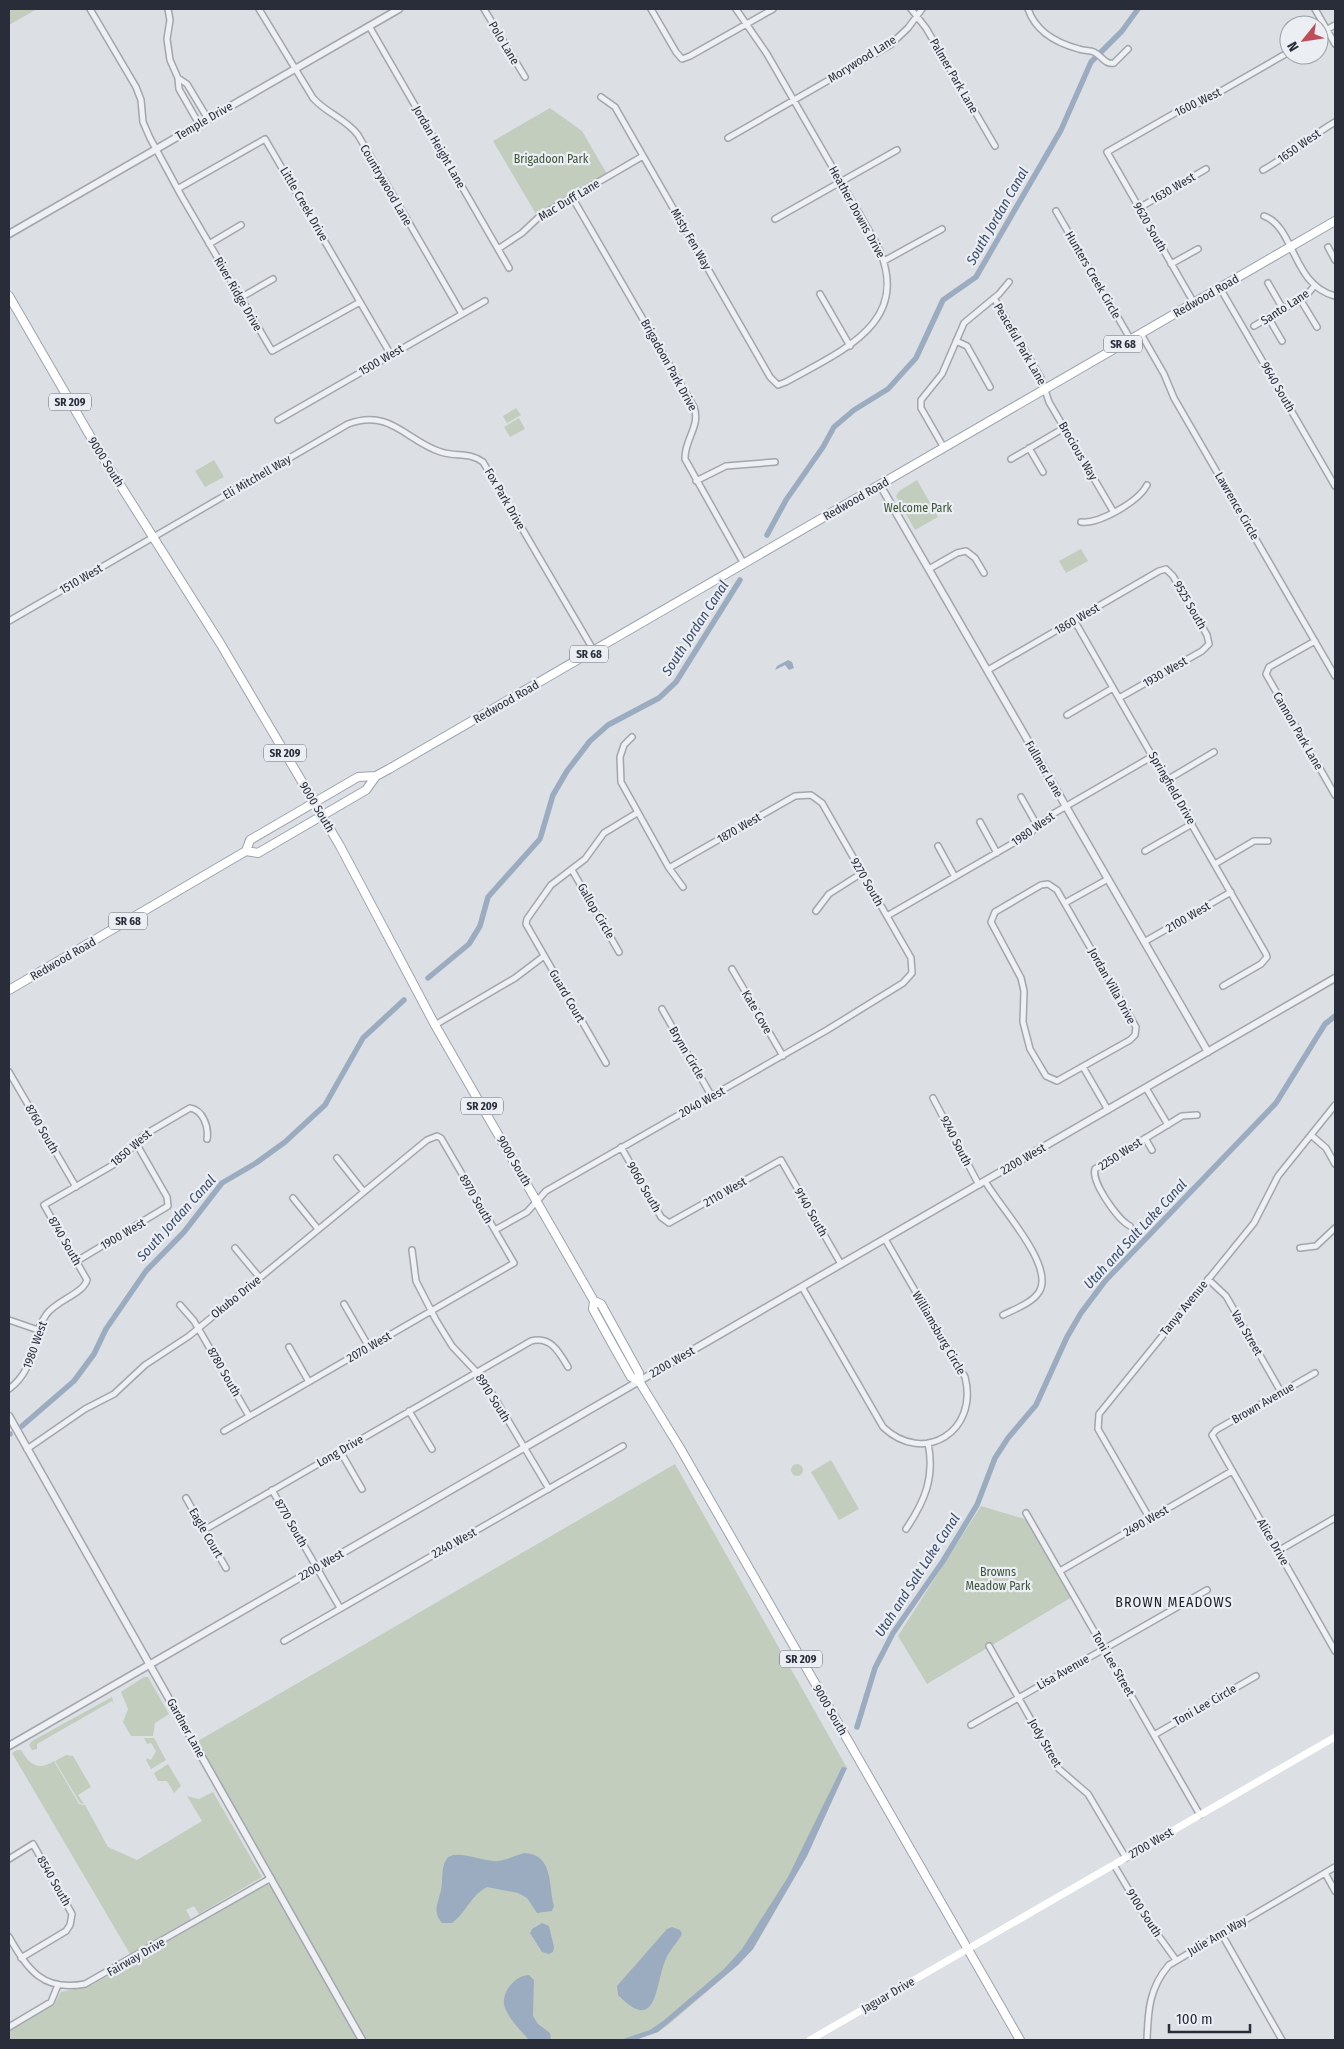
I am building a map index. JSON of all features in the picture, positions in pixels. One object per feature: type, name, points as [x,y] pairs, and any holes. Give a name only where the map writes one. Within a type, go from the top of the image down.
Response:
[{"type":"main road","name":"Redwood Road","points":[[246,851],[258,853],[322,816],[366,790],[376,776],[1335,221]]},
{"type":"main road","name":"9000 South","points":[[9,296],[100,453],[224,650],[314,802],[435,1025],[594,1301],[601,1304],[639,1373],[639,1381],[689,1463],[1020,2040]]},
{"type":"main road","name":"Redwood Road","points":[[9,990],[246,851],[250,840],[314,802],[358,777],[376,776]]},
{"type":"main road","name":"2700 West","points":[[967,1949],[1335,1737]]},
{"type":"main road","name":"Jaguar Drive","points":[[810,2040],[967,1949]]},
{"type":"street","name":"River Ridge Drive","points":[[90,9],[136,88],[141,100],[143,122],[156,149],[272,351],[360,302]]},
{"type":"street","points":[[168,9],[170,20],[167,39],[169,54],[178,78],[179,89],[199,124]]},
{"type":"street","name":"Countrywood Lane","points":[[259,9],[318,104],[347,123],[358,135],[462,314]]},
{"type":"street","name":"Temple Drive","points":[[9,234],[399,9]]},
{"type":"street","name":"Polo Lane","points":[[484,9],[525,77]]},
{"type":"street","points":[[651,9],[676,52],[682,58],[690,56],[773,9]]},
{"type":"street","name":"Heather Downs Drive","points":[[736,9],[794,100],[884,261],[886,290],[882,307],[870,328],[850,346],[778,385]]},
{"type":"street","name":"Palmer Park Lane","points":[[910,9],[918,16],[995,146]]},
{"type":"street","name":"Morywood Lane","points":[[728,138],[890,45],[918,16],[922,9]]},
{"type":"street","points":[[1028,9],[1039,27],[1052,39],[1098,55],[1107,62],[1114,63],[1128,48]]},
{"type":"street","name":"Jordan Height Lane","points":[[369,26],[509,268]]},
{"type":"street","name":"1600 West","points":[[1106,152],[1175,112],[1202,102],[1279,58]]},
{"type":"street","points":[[178,78],[187,84],[208,119]]},
{"type":"street","name":"Misty Fen Way","points":[[601,96],[615,107],[770,376],[778,385]]},
{"type":"street","name":"1650 West","points":[[1263,170],[1282,160],[1305,140],[1335,122]]},
{"type":"street","name":"Little Creek Drive","points":[[179,188],[265,139],[391,355]]},
{"type":"street","points":[[775,219],[897,150]]},
{"type":"street","name":"9620 South","points":[[1106,152],[1194,303]]},
{"type":"street","name":"Mac Duff Lane","points":[[498,249],[522,233],[540,216],[643,156]]},
{"type":"street","name":"1630 West","points":[[1139,208],[1206,169]]},
{"type":"street","name":"Brigadoon Park Drive","points":[[572,197],[694,408],[697,420],[684,452],[688,468],[744,564]]},
{"type":"street","name":"Hunters Creek Circle","points":[[1056,211],[1130,340]]},
{"type":"street","points":[[1264,216],[1275,222],[1306,276],[1315,285],[1335,296]]},
{"type":"street","points":[[209,244],[241,225]]},
{"type":"street","points":[[884,261],[942,229]]},
{"type":"street","points":[[1328,248],[1335,260]]},
{"type":"street","points":[[1171,264],[1198,249]]},
{"type":"street","points":[[240,298],[273,279]]},
{"type":"street","points":[[944,448],[920,403],[942,374],[967,319],[994,298],[1009,282]]},
{"type":"street","points":[[1268,284],[1284,309]]},
{"type":"street","name":"Santo Lane","points":[[1254,326],[1300,299],[1315,285]]},
{"type":"street","name":"9640 South","points":[[1220,288],[1335,486]]},
{"type":"street","points":[[820,294],[850,346]]},
{"type":"street","name":"Peaceful Park Lane","points":[[994,298],[1045,389]]},
{"type":"street","points":[[1300,299],[1316,327]]},
{"type":"street","name":"1500 West","points":[[278,420],[485,301]]},
{"type":"street","points":[[1268,317],[1282,341]]},
{"type":"street","name":"Lawrence Circle","points":[[1141,334],[1164,374],[1174,398],[1335,676]]},
{"type":"street","points":[[956,341],[967,346],[990,387]]},
{"type":"street","name":"Brocious Way","points":[[1045,389],[1049,402],[1113,512]]},
{"type":"street","name":"Eli Mitchell Way","points":[[154,537],[348,424],[361,419]]},
{"type":"street","name":"Fox Park Drive","points":[[361,419],[377,419],[388,422],[441,452],[471,455],[483,462],[594,651]]},
{"type":"street","points":[[1010,459],[1064,428]]},
{"type":"street","points":[[1030,448],[1043,472]]},
{"type":"street","points":[[696,481],[726,466],[775,462]]},
{"type":"street","points":[[1081,522],[1096,522],[1139,496],[1147,484]]},
{"type":"street","name":"Fullmer Lane","points":[[880,485],[1208,1052]]},
{"type":"street","name":"1510 West","points":[[9,621],[154,537]]},
{"type":"street","points":[[929,569],[957,553],[966,551],[975,558],[984,573]]},
{"type":"street","name":"1860 West","points":[[988,670],[1159,571],[1166,569]]},
{"type":"street","name":"9525 South","points":[[1166,569],[1173,576],[1202,627],[1209,644]]},
{"type":"street","name":"Springfield Drive","points":[[1074,620],[1267,958],[1261,964],[1223,986]]},
{"type":"street","name":"Cannon Park Lane","points":[[1315,641],[1269,667],[1266,676],[1335,795]]},
{"type":"street","name":"1930 West","points":[[1119,698],[1202,651],[1209,644]]},
{"type":"street","points":[[1067,715],[1113,688]]},
{"type":"street","points":[[632,737],[624,744],[619,771],[622,786],[683,887]]},
{"type":"street","points":[[1167,780],[1214,752]]},
{"type":"street","name":"1980 West","points":[[887,916],[997,853],[1038,827],[1051,815],[1153,756]]},
{"type":"street","name":"1870 West","points":[[670,868],[795,796],[811,795]]},
{"type":"street","name":"9270 South","points":[[811,795],[822,803],[912,961],[910,975]]},
{"type":"street","points":[[1021,797],[1038,827]]},
{"type":"street","points":[[572,870],[585,859],[604,833],[637,813]]},
{"type":"street","points":[[980,822],[997,853]]},
{"type":"street","points":[[1145,851],[1192,824]]},
{"type":"street","points":[[1215,864],[1254,841],[1268,840]]},
{"type":"street","points":[[938,846],[956,877]]},
{"type":"street","name":"Guard Court","points":[[572,870],[551,885],[527,919],[528,929],[606,1063]]},
{"type":"street","name":"Gallop Circle","points":[[572,870],[619,952]]},
{"type":"street","points":[[816,911],[829,894],[862,873]]},
{"type":"street","points":[[1065,903],[1108,878]]},
{"type":"street","name":"Jordan Villa Drive","points":[[1040,885],[1052,885],[1065,903],[1136,1027],[1135,1035],[1130,1040],[1060,1080],[1055,1081],[1046,1076],[1027,1041],[1023,1022],[1024,991],[1022,982],[991,922],[993,915],[1002,908],[1040,885]]},
{"type":"street","name":"2100 West","points":[[1144,942],[1231,892]]},
{"type":"street","points":[[435,1025],[515,978],[544,956]]},
{"type":"street","name":"Kate Cove","points":[[732,969],[782,1056]]},
{"type":"street","name":"2040 West","points":[[494,1230],[527,1212],[546,1192],[621,1147],[782,1056],[903,983],[910,975]]},
{"type":"street","name":"2200 West","points":[[9,1746],[1335,978]]},
{"type":"street","name":"Brynn Circle","points":[[662,1010],[712,1097]]},
{"type":"street","points":[[1083,1067],[1108,1110]]},
{"type":"street","name":"8760 South","points":[[9,1072],[76,1187]]},
{"type":"street","points":[[1146,1088],[1168,1125]]},
{"type":"street","name":"9240 South","points":[[933,1098],[979,1185]]},
{"type":"street","name":"Tanya Avenue","points":[[1150,1519],[1098,1429],[1098,1417],[1101,1410],[1254,1223],[1271,1186],[1335,1105]]},
{"type":"street","name":"1850 West","points":[[44,1205],[118,1162],[144,1134],[186,1110],[193,1108],[200,1113],[207,1126],[207,1139]]},
{"type":"street","name":"2250 West","points":[[1130,1226],[1117,1217],[1095,1179],[1094,1171],[1099,1165],[1184,1116],[1197,1116]]},
{"type":"street","points":[[1311,1135],[1326,1148],[1335,1164]]},
{"type":"street","name":"Okubo Drive","points":[[27,1449],[79,1413],[114,1394],[138,1370],[172,1349],[427,1140],[437,1136]]},
{"type":"street","name":"8970 South","points":[[437,1136],[445,1142],[514,1263]]},
{"type":"street","name":"2250 West","points":[[1145,1138],[1152,1150]]},
{"type":"street","name":"1900 West","points":[[77,1261],[168,1206],[167,1197],[136,1143]]},
{"type":"street","name":"9060 South","points":[[621,1147],[661,1217],[669,1223]]},
{"type":"street","points":[[336,1158],[364,1192]]},
{"type":"street","name":"2110 West","points":[[669,1223],[781,1160]]},
{"type":"street","name":"9140 South","points":[[781,1160],[842,1264]]},
{"type":"street","points":[[985,1181],[1018,1228],[1043,1274],[1042,1285],[1036,1295],[1003,1315]]},
{"type":"street","points":[[292,1198],[318,1229]]},
{"type":"street","name":"8740 South","points":[[44,1205],[86,1277]]},
{"type":"street","points":[[1300,1248],[1316,1246],[1335,1228]]},
{"type":"street","name":"Williamsburg Circle","points":[[885,1239],[960,1368],[967,1388],[968,1401],[960,1423],[943,1438],[928,1443]]},
{"type":"street","points":[[235,1248],[260,1278]]},
{"type":"street","name":"8910 South","points":[[412,1250],[416,1280],[452,1346],[477,1372],[549,1489]]},
{"type":"street","name":"2070 West","points":[[224,1431],[514,1263]]},
{"type":"street","name":"1980 West","points":[[9,1389],[23,1376],[28,1367],[38,1330],[48,1312],[61,1301],[84,1287],[86,1277]]},
{"type":"street","name":"Van Street","points":[[1208,1279],[1226,1296],[1282,1392]]},
{"type":"street","points":[[802,1287],[883,1427],[902,1441],[913,1444],[928,1443],[931,1471],[928,1488],[923,1502],[906,1529]]},
{"type":"street","points":[[344,1304],[369,1347]]},
{"type":"street","name":"8780 South","points":[[180,1305],[198,1328],[249,1416]]},
{"type":"street","points":[[9,1320],[38,1330]]},
{"type":"street","name":"Long Drive","points":[[204,1530],[477,1372],[536,1340],[552,1344],[568,1367]]},
{"type":"street","points":[[289,1347],[309,1382]]},
{"type":"street","name":"Brown Avenue","points":[[1212,1434],[1315,1373]]},
{"type":"street","points":[[409,1411],[432,1449]]},
{"type":"street","name":"Gardner Lane","points":[[9,1416],[362,2040]]},
{"type":"street","name":"Alice Drive","points":[[1212,1434],[1335,1651]]},
{"type":"street","name":"2240 West","points":[[284,1641],[623,1446]]},
{"type":"street","points":[[340,1451],[362,1489]]},
{"type":"street","name":"2490 West","points":[[1060,1571],[1232,1471]]},
{"type":"street","name":"8770 South","points":[[272,1490],[340,1608]]},
{"type":"street","name":"Eagle Court","points":[[186,1498],[226,1568]]},
{"type":"street","name":"Toni Lee Street","points":[[1026,1512],[1200,1815]]},
{"type":"street","points":[[1278,1551],[1335,1518]]},
{"type":"street","name":"Lisa Avenue","points":[[971,1725],[1207,1590]]},
{"type":"street","name":"Jody Street","points":[[989,1646],[1059,1769],[1088,1794],[1126,1858]]},
{"type":"street","name":"Toni Lee Circle","points":[[1154,1734],[1256,1676]]},
{"type":"street","name":"8540 South","points":[[9,1859],[33,1844],[68,1904],[72,1919],[66,1931],[21,1958]]},
{"type":"street","name":"9100 South","points":[[1114,1865],[1145,1917],[1176,1960]]},
{"type":"street","name":"Julie Ann Way","points":[[1147,2040],[1150,1998],[1161,1975],[1176,1960],[1335,1867]]},
{"type":"street","points":[[1325,1873],[1335,1891]]},
{"type":"street","name":"Fairway Drive","points":[[9,1937],[21,1958],[38,1977],[58,1985],[77,1986],[92,1981],[271,1878]]},
{"type":"street","points":[[1221,1933],[1282,2040]]},
{"type":"street","points":[[9,2027],[51,2002],[58,1985]]},
{"type":"green space","points":[[9,9],[37,9],[9,25]]},
{"type":"green space","name":"Brigadoon Park","points":[[550,108],[582,131],[607,174],[536,214],[493,141]]},
{"type":"green space","points":[[516,408],[521,415],[507,423],[503,416]]},
{"type":"green space","points":[[519,418],[525,429],[510,437],[504,427]]},
{"type":"green space","points":[[214,460],[224,477],[205,487],[195,471]]},
{"type":"green space","name":"Welcome Park","points":[[917,480],[938,517],[915,530],[896,496],[899,491]]},
{"type":"green space","points":[[1081,549],[1088,561],[1066,573],[1059,561]]},
{"type":"green space","points":[[831,1460],[859,1509],[839,1520],[811,1472]]},
{"type":"green space","points":[[675,1464],[847,1768],[807,1856],[753,1949],[738,1965],[668,2025],[658,2032],[635,2040],[9,2040],[9,2031],[54,2005],[61,1992],[92,1985],[268,1884],[270,1886],[275,1883],[198,1741]]},
{"type":"green space","points":[[795,1464],[799,1464],[803,1470],[799,1476],[795,1476],[791,1472],[791,1468]]},
{"type":"green space","name":"Browns Meadow Park","points":[[981,1506],[1028,1520],[1072,1597],[927,1684],[898,1636]]},
{"type":"green space","points":[[144,1677],[148,1677],[169,1714],[155,1723],[153,1736],[131,1736],[123,1722],[128,1709],[121,1692]]},
{"type":"green space","points":[[112,1697],[114,1705],[112,1701],[37,1744],[37,1749],[32,1750],[29,1745],[32,1741]]},
{"type":"green space","points":[[144,1738],[154,1738],[166,1760],[151,1769],[146,1760],[147,1758],[151,1760],[156,1751],[151,1743],[147,1744]]},
{"type":"green space","points":[[21,1750],[31,1763],[35,1765],[43,1766],[54,1761],[79,1804],[85,1805],[108,1847],[137,1860],[202,1821],[187,1796],[199,1799],[213,1792],[262,1877],[199,1914],[194,1906],[186,1910],[191,1919],[130,1954],[12,1753]]},
{"type":"green space","points":[[66,1755],[73,1756],[91,1787],[78,1795],[84,1804],[80,1803],[55,1761]]},
{"type":"green space","points":[[168,1764],[181,1786],[174,1793],[167,1781],[158,1781],[154,1773]]},
{"type":"water","points":[[788,660],[792,662],[794,668],[789,670],[785,665],[775,670],[777,666]]},
{"type":"water","points":[[842,1767],[847,1768],[807,1856],[753,1949],[738,1965],[658,2032],[635,2040],[620,2040],[650,2030],[663,2021],[724,1969],[742,1949],[788,1877]]},
{"type":"water","points":[[524,1853],[534,1855],[545,1865],[554,1906],[552,1911],[537,1913],[527,1898],[518,1893],[487,1887],[481,1890],[452,1923],[442,1923],[436,1911],[442,1887],[443,1867],[450,1856],[462,1855],[498,1861]]},
{"type":"water","points":[[542,1923],[549,1926],[554,1947],[553,1952],[549,1954],[542,1952],[530,1933],[532,1929]]},
{"type":"water","points":[[672,1927],[680,1930],[682,1934],[666,1958],[652,2002],[647,2008],[640,2010],[631,2006],[618,1995],[617,1986],[667,1929]]},
{"type":"water","points":[[529,1975],[534,1980],[533,2016],[538,2024],[550,2033],[551,2040],[529,2040],[505,2008],[504,1998],[508,1989],[511,1984],[523,1976]]},
{"type":"waterway","name":"South Jordan Canal","points":[[767,535],[786,500],[823,447],[834,427],[854,410],[888,389],[916,358],[943,300],[976,277],[1061,130],[1091,62],[1122,31],[1138,9]]},
{"type":"waterway","name":"South Jordan Canal","points":[[428,978],[469,944],[480,926],[488,897],[540,839],[553,795],[567,771],[590,741],[608,725],[659,698],[676,682],[740,580]]},
{"type":"waterway","name":"South Jordan Canal","points":[[22,1426],[74,1381],[94,1354],[106,1329],[146,1271],[184,1232],[222,1183],[256,1163],[285,1142],[325,1105],[363,1038],[404,1000]]},
{"type":"waterway","name":"Utah and Salt Lake Canal","points":[[857,1727],[875,1668],[893,1633],[943,1561],[977,1505],[995,1458],[1008,1438],[1036,1405],[1067,1337],[1081,1313],[1105,1281],[1276,1103],[1325,1024],[1335,1016]]},
{"type":"district","name":"BROWN MEADOWS","points":[[1174,1602]]}]
